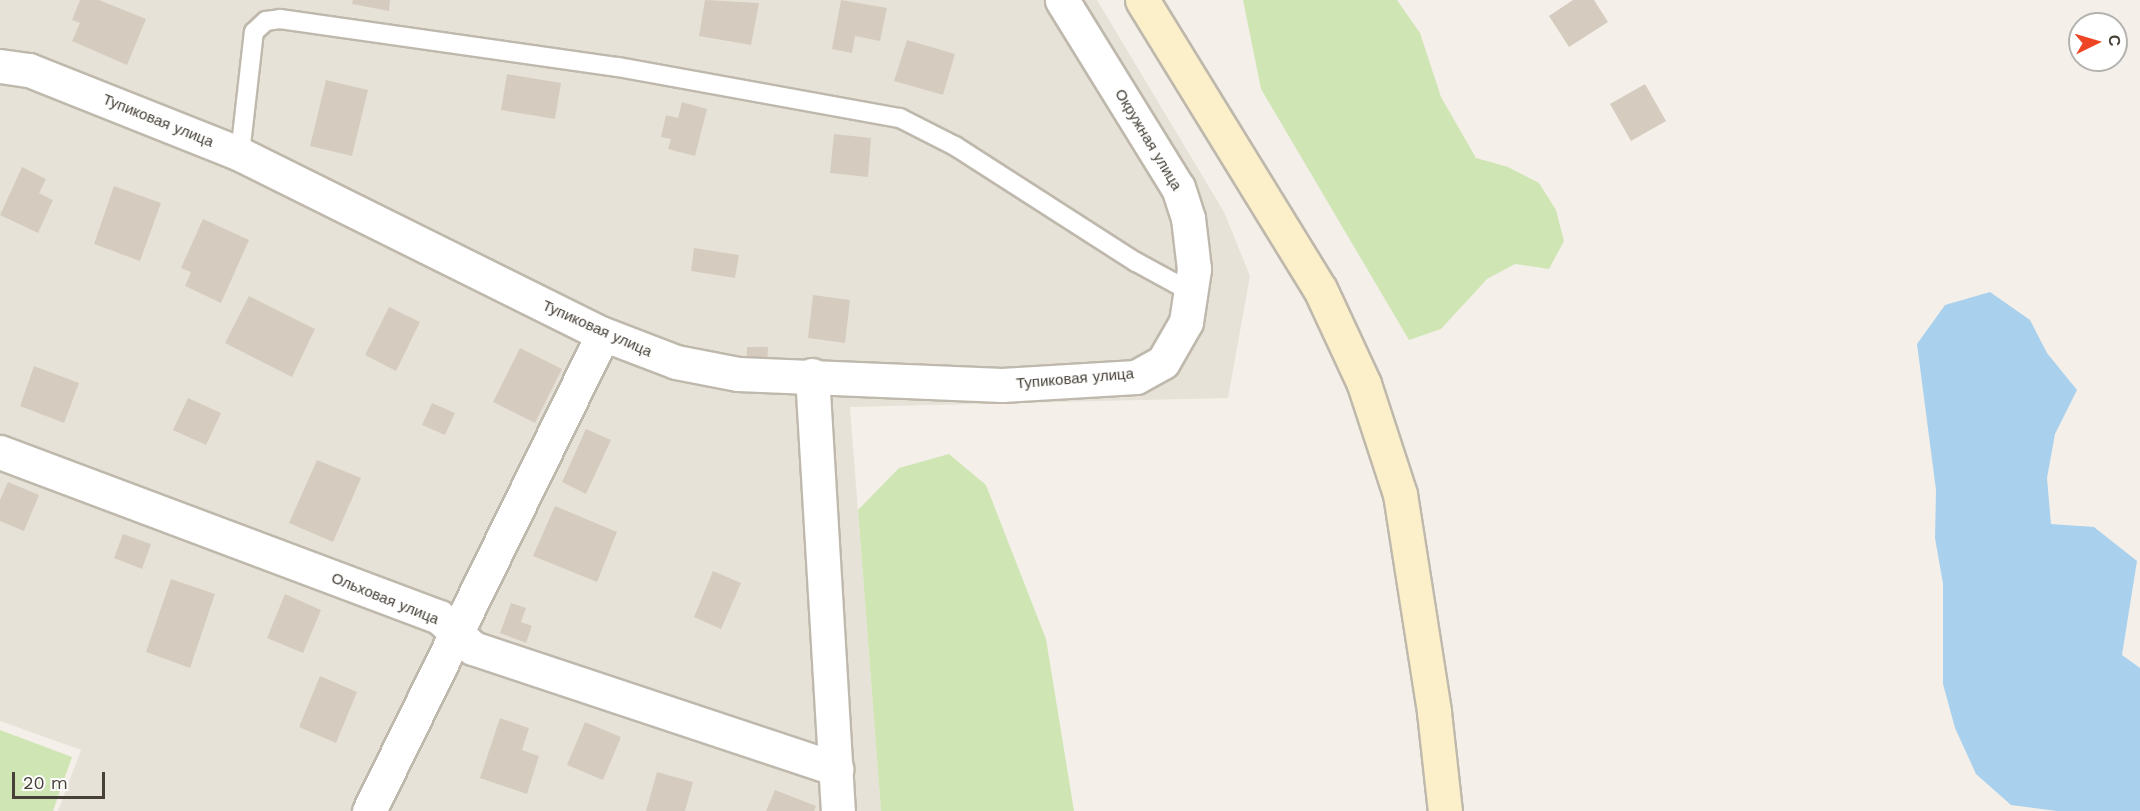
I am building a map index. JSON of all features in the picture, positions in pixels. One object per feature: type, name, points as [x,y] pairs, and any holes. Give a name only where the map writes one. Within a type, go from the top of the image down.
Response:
[{"type":"street","name":"Окружная улица","points":[[1062,0],[1178,188],[1192,243],[1193,293]]},
{"type":"street","points":[[1142,0],[1320,289],[1364,384],[1400,494],[1434,712],[1445,811]]},
{"type":"street","name":"Тупиковая улица","points":[[0,66],[29,70],[240,154],[636,350],[703,368],[738,374],[812,375],[1002,385],[1136,377],[1163,362],[1178,340],[1193,293]]},
{"type":"street","points":[[369,811],[454,632],[603,334]]},
{"type":"street","points":[[812,375],[838,811]]},
{"type":"street","name":"Ольховая улица","points":[[0,452],[439,617],[473,648],[836,769]]},
{"type":"lane","points":[[240,154],[254,32],[266,21],[280,19],[618,67],[900,118],[955,146],[1136,262],[1193,293]]},
{"type":"shaded area","points":[[0,0],[1097,0],[1224,212],[1250,276],[1228,398],[850,407],[881,811],[58,811],[81,750],[0,721]]},
{"type":"green space","points":[[1243,0],[1397,0],[1420,33],[1441,97],[1476,158],[1508,167],[1539,183],[1556,210],[1564,241],[1549,269],[1515,264],[1487,279],[1441,329],[1409,340],[1261,89]]},
{"type":"green space","points":[[949,454],[986,485],[1046,639],[1074,811],[881,811],[858,510],[899,468]]},
{"type":"green space","points":[[0,730],[72,757],[53,811],[0,811]]},
{"type":"water","points":[[1990,292],[2030,320],[2047,353],[2077,390],[2055,434],[2047,478],[2051,524],[2094,527],[2137,561],[2122,655],[2140,668],[2140,811],[2057,811],[2011,805],[1976,774],[1955,728],[1943,684],[1943,584],[1935,538],[1936,490],[1917,344],[1945,305]]},
{"type":"building","points":[[80,0],[99,0],[146,19],[127,65],[72,41],[80,23],[72,20]]},
{"type":"building","points":[[353,0],[390,0],[389,11],[352,4]]},
{"type":"building","points":[[705,0],[759,3],[751,45],[699,36]]},
{"type":"building","points":[[841,0],[887,8],[880,41],[855,36],[852,53],[832,49]]},
{"type":"building","points":[[1573,0],[1594,0],[1608,22],[1569,47],[1549,16]]},
{"type":"building","points":[[907,40],[955,54],[943,95],[894,81]]},
{"type":"building","points":[[507,74],[561,83],[555,119],[501,110]]},
{"type":"building","points":[[326,80],[368,90],[352,156],[310,146]]},
{"type":"building","points":[[1645,84],[1666,121],[1631,141],[1610,104]]},
{"type":"building","points":[[682,102],[707,109],[695,156],[668,149],[671,139],[661,137],[666,115],[678,118]]},
{"type":"building","points":[[834,134],[871,138],[868,177],[830,173]]},
{"type":"building","points":[[22,167],[46,179],[39,193],[53,200],[38,233],[0,215]]},
{"type":"building","points":[[114,186],[161,203],[140,261],[94,244]]},
{"type":"building","points":[[203,219],[249,240],[221,303],[185,286],[191,272],[181,268]]},
{"type":"building","points":[[694,248],[739,255],[735,278],[691,271]]},
{"type":"building","points":[[813,295],[850,300],[845,343],[808,338]]},
{"type":"building","points":[[249,296],[315,329],[292,377],[225,343]]},
{"type":"building","points":[[389,307],[420,322],[396,371],[365,355]]},
{"type":"building","points":[[747,347],[768,347],[767,368],[746,367]]},
{"type":"building","points":[[520,348],[562,369],[535,423],[493,402]]},
{"type":"building","points":[[34,366],[79,383],[64,423],[20,406]]},
{"type":"building","points":[[188,398],[221,413],[206,445],[173,430]]},
{"type":"building","points":[[432,403],[455,413],[445,435],[422,425]]},
{"type":"building","points":[[586,429],[611,440],[586,494],[562,482]]},
{"type":"building","points":[[317,460],[361,478],[333,542],[289,523]]},
{"type":"building","points":[[8,482],[39,495],[24,531],[0,521],[0,500]]},
{"type":"building","points":[[555,506],[617,532],[597,582],[533,556]]},
{"type":"building","points":[[123,534],[151,544],[142,569],[114,558]]},
{"type":"building","points":[[713,571],[741,583],[721,629],[694,617]]},
{"type":"building","points":[[171,579],[215,594],[190,668],[146,652]]},
{"type":"building","points":[[285,594],[321,610],[303,653],[267,638]]},
{"type":"building","points":[[511,603],[526,608],[521,622],[532,626],[526,643],[500,633]]},
{"type":"building","points":[[320,676],[357,692],[336,743],[299,727]]},
{"type":"building","points":[[500,718],[529,728],[522,750],[539,756],[527,794],[480,778]]},
{"type":"building","points":[[585,722],[621,737],[603,780],[567,765]]},
{"type":"building","points":[[657,772],[693,782],[685,811],[646,811]]},
{"type":"building","points":[[775,790],[816,806],[814,811],[766,811]]}]
